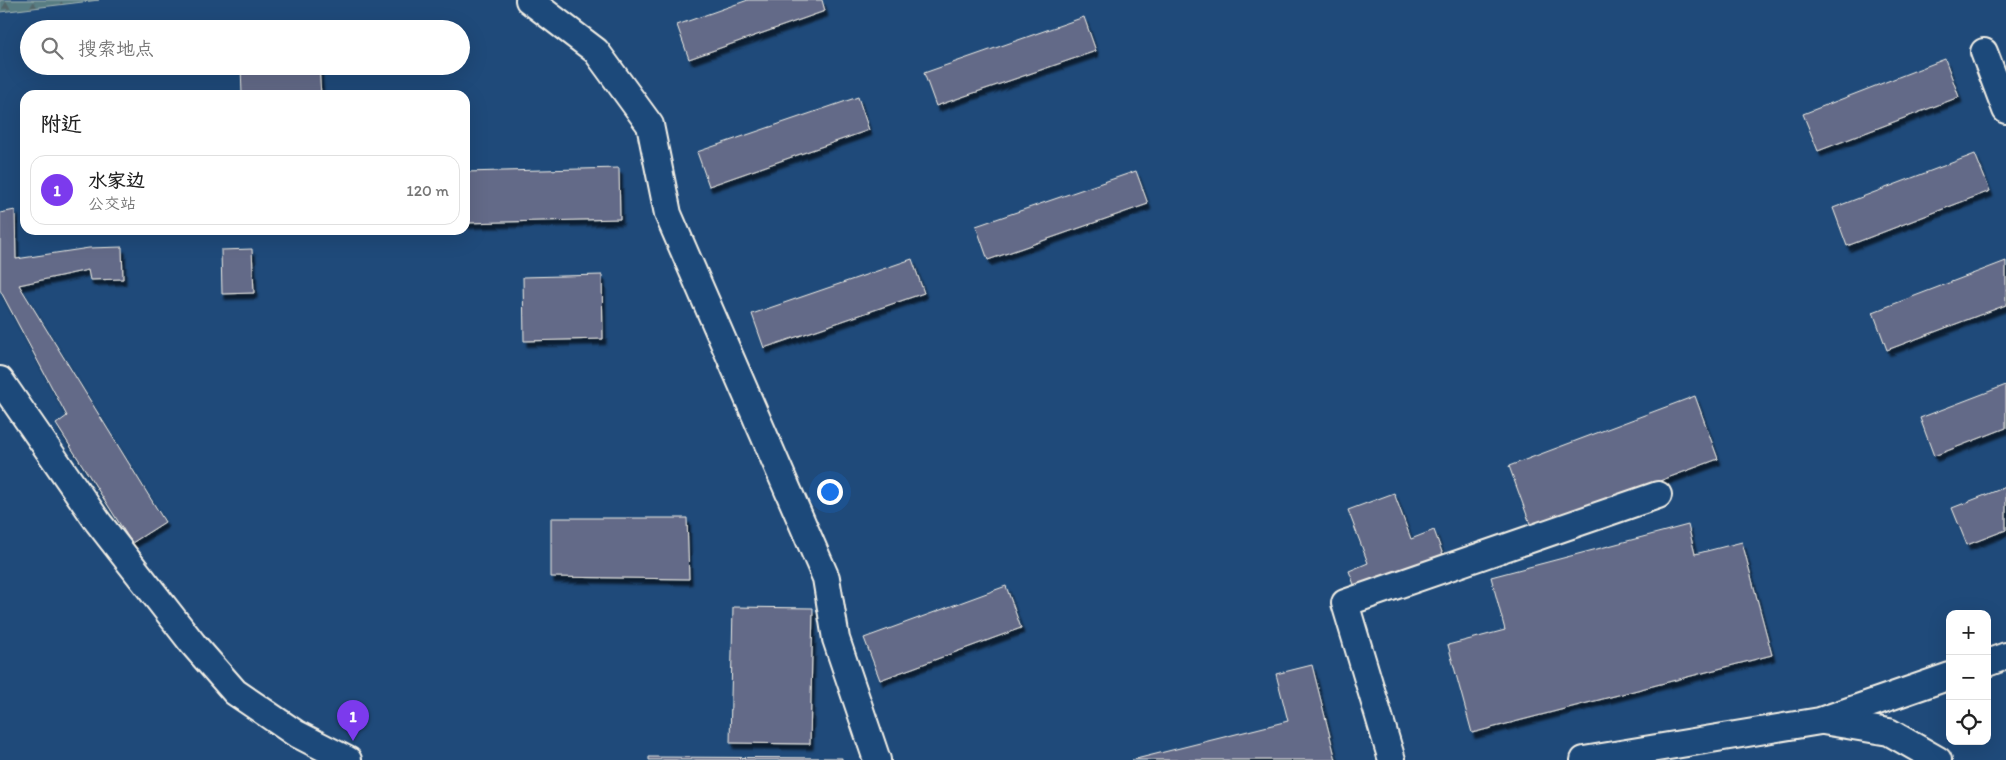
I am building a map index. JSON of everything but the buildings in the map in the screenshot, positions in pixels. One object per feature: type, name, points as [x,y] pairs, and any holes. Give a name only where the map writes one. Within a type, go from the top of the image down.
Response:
[{"type":"street","points":[[529,0],[596,50],[650,125],[668,214],[826,578],[836,639],[877,760]]},
{"type":"street","points":[[1984,52],[2006,110]]},
{"type":"street","points":[[0,380],[98,522],[193,644],[235,692],[295,734],[348,760]]},
{"type":"street","points":[[1392,760],[1345,603],[1658,495]]},
{"type":"street","points":[[1991,661],[2006,656]]},
{"type":"street","points":[[1584,760],[1820,721],[1946,677]]},
{"type":"street","points":[[1820,721],[1890,732],[1938,760]]},
{"type":"green space","points":[[0,0],[99,0],[0,12]]},
{"type":"place","name":"水家边","points":[[353,741]]}]
